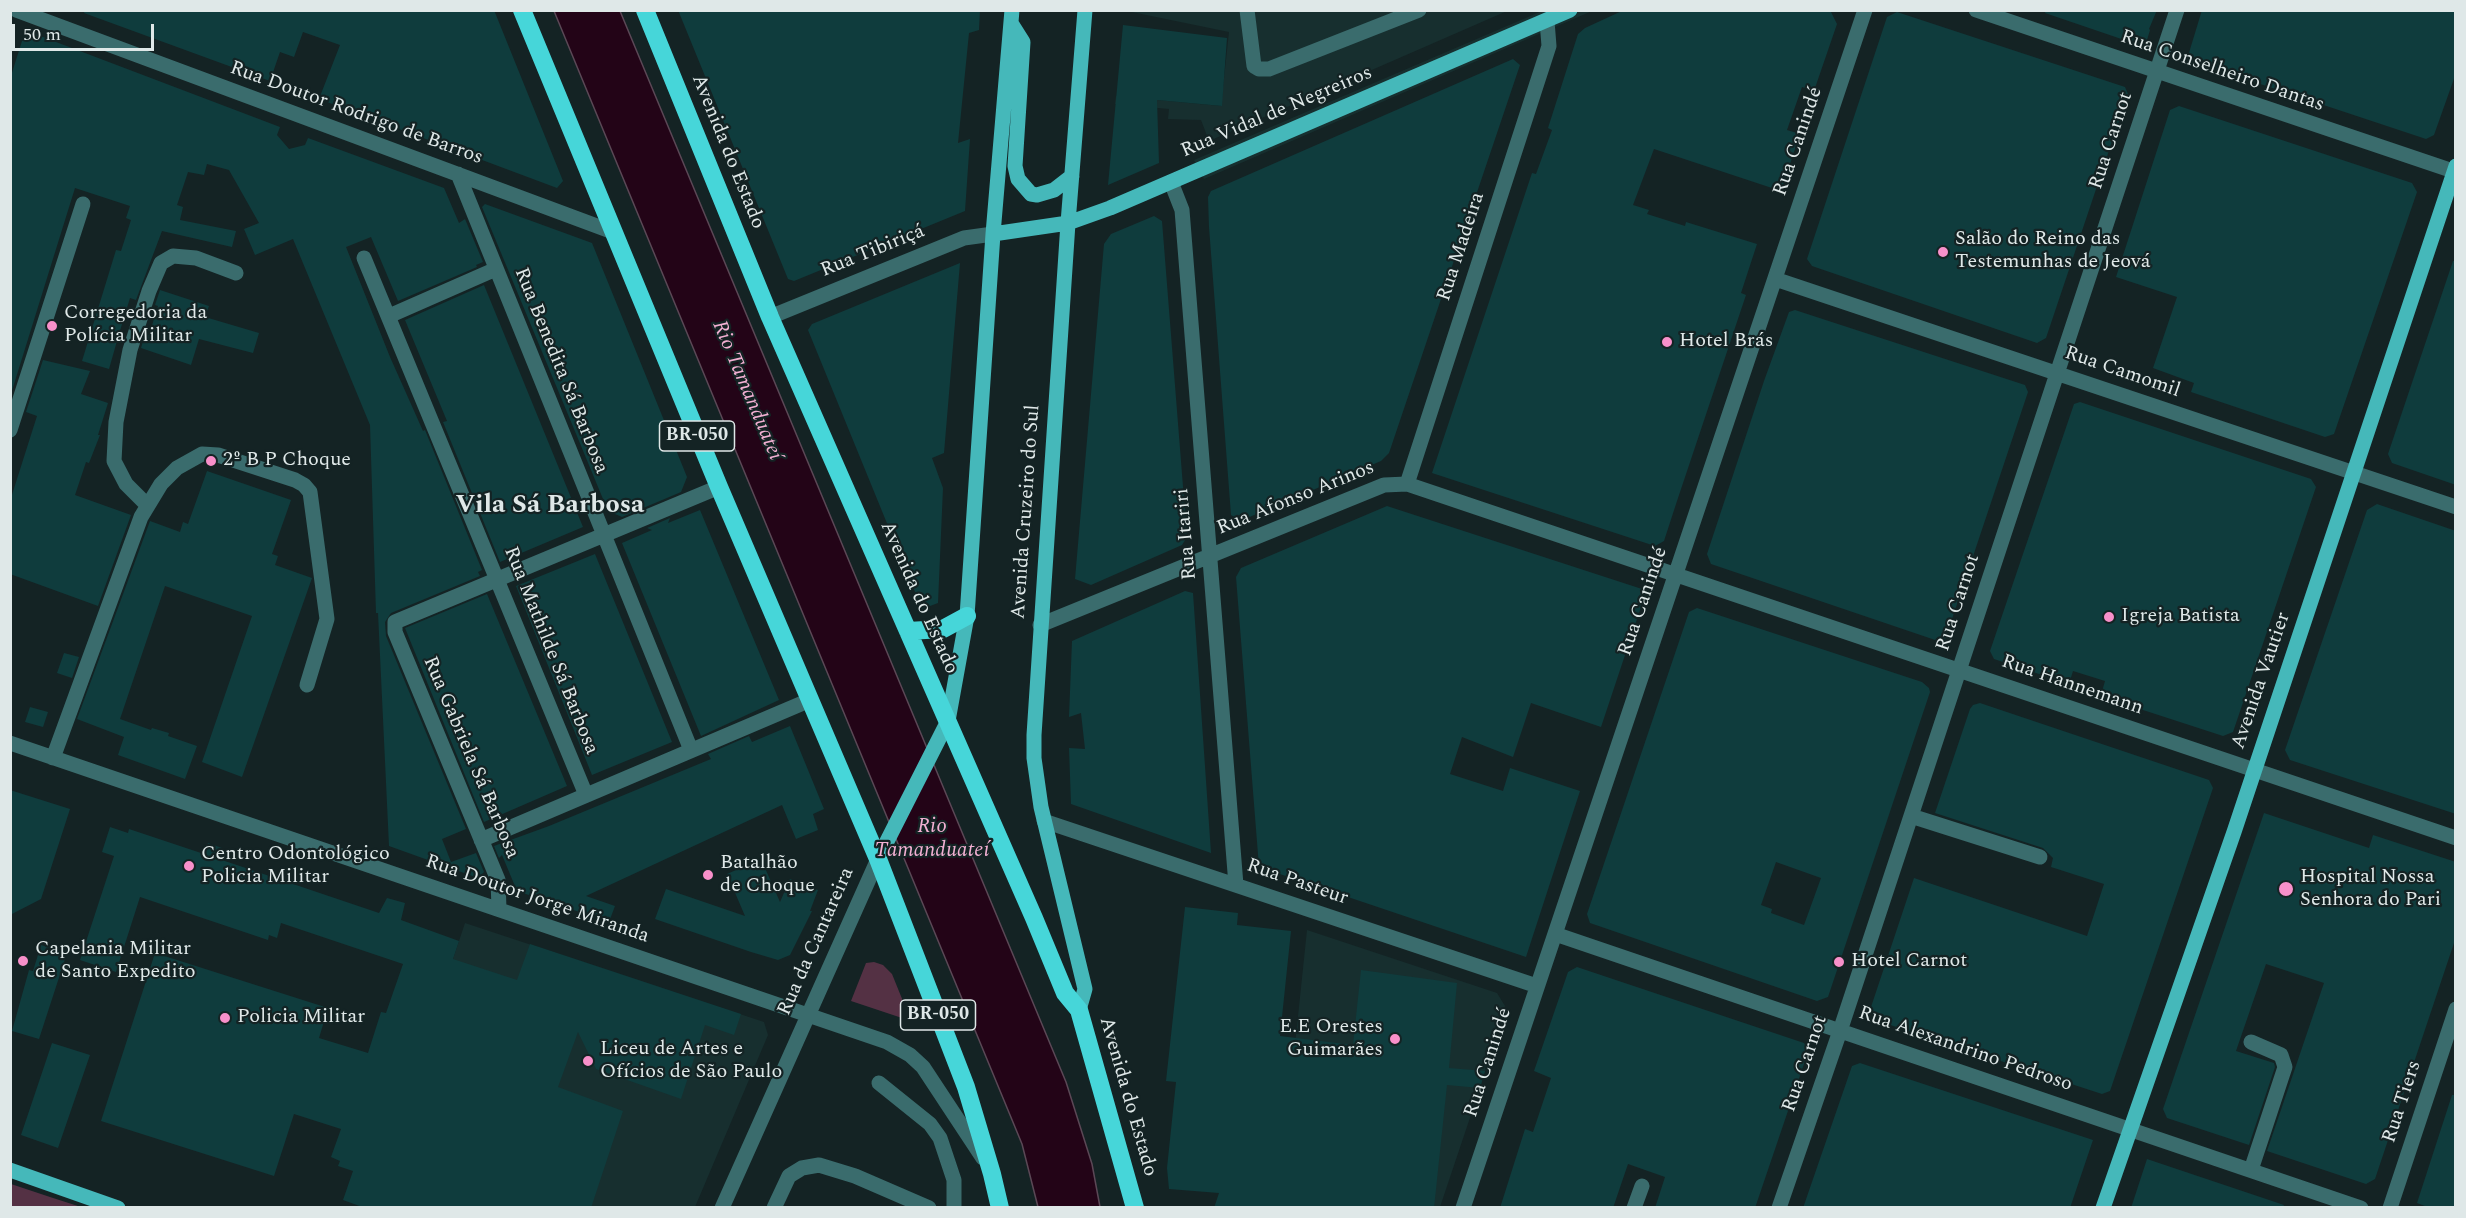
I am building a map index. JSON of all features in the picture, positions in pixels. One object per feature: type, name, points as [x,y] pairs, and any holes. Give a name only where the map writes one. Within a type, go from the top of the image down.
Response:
[{"type":"highway","name":"BR-050","points":[[522,10],[718,487],[878,859],[966,1087],[1000,1208]]},
{"type":"highway","name":"Avenida do Estado","points":[[645,10],[770,317],[1065,993],[1079,1011],[1135,1208]]},
{"type":"highway","points":[[908,631],[943,629],[967,616]]},
{"type":"main road","name":"Avenida Cruzeiro do Sul","points":[[1079,1011],[1085,989],[1044,821],[1034,759],[1040,625],[1085,10]]},
{"type":"main road","name":"Rua Vidal de Negreiros","points":[[993,234],[1068,223],[1171,182],[1570,10]]},
{"type":"main road","points":[[1012,17],[1023,42],[1015,166],[1018,179],[1031,194],[1037,195],[1054,190],[1072,176]]},
{"type":"main road","points":[[878,859],[948,721],[967,616],[993,234],[1012,17]]},
{"type":"main road","name":"Avenida Vautier","points":[[2103,1208],[2254,770],[2455,170]]},
{"type":"main road","points":[[10,1170],[118,1208]]},
{"type":"street","name":"Rua Doutor Rodrigo de Barros","points":[[16,10],[613,232]]},
{"type":"street","points":[[1246,10],[1254,66],[1259,69],[1269,69],[1419,10]]},
{"type":"street","name":"Rua Canindé","points":[[1463,1208],[1865,10]]},
{"type":"street","name":"Rua Conselheiro Dantas","points":[[1976,10],[2455,170]]},
{"type":"street","name":"Rua Carnot","points":[[1779,1208],[1840,1031],[2177,10]]},
{"type":"street","name":"Rua Madeira","points":[[1407,484],[1549,46],[1547,21]]},
{"type":"street","name":"Rua Benedita Sá Barbosa","points":[[458,174],[691,750]]},
{"type":"street","name":"Rua Itariri","points":[[1171,182],[1182,210],[1236,885]]},
{"type":"street","points":[[10,430],[83,204]]},
{"type":"street","name":"Rua Tibiriçá","points":[[770,317],[964,238],[993,234]]},
{"type":"street","points":[[147,505],[126,484],[114,461],[116,422],[130,350],[149,291],[161,263],[172,256],[195,258],[236,273]]},
{"type":"street","name":"Rua Mathilde Sá Barbosa","points":[[364,258],[586,795]]},
{"type":"street","points":[[389,316],[496,269]]},
{"type":"street","name":"Rua Camomil","points":[[1775,279],[2456,507]]},
{"type":"street","points":[[53,758],[147,505],[154,493],[177,468],[202,454],[218,455],[304,484],[310,492],[327,619],[307,685]]},
{"type":"street","name":"Rua Afonso Arinos","points":[[1040,625],[1384,485],[1407,484],[1676,575]]},
{"type":"street","points":[[497,579],[718,487]]},
{"type":"street","name":"Rua Hannemann","points":[[1676,575],[2456,838]]},
{"type":"street","name":"Rua Gabriela Sá Barbosa","points":[[497,579],[398,619],[394,624],[395,632],[498,880],[499,909]]},
{"type":"street","points":[[481,840],[810,700]]},
{"type":"street","name":"Rua Doutor Jorge Miranda","points":[[10,744],[887,1042],[910,1055],[923,1067],[992,1174]]},
{"type":"street","points":[[1911,816],[2040,857]]},
{"type":"street","name":"Rua Pasteur","points":[[1044,821],[1537,986]]},
{"type":"street","name":"Rua da Cantareira","points":[[722,1208],[878,859]]},
{"type":"street","name":"Rua Alexandrino Pedroso","points":[[1555,934],[2361,1208]]},
{"type":"street","name":"Rua Tiers","points":[[2390,1208],[2456,1009]]},
{"type":"street","points":[[2251,1041],[2281,1055],[2285,1067],[2251,1170]]},
{"type":"street","points":[[879,1083],[930,1124],[940,1138],[954,1180],[954,1208]]},
{"type":"street","points":[[774,1208],[789,1176],[802,1168],[819,1166],[855,1176],[929,1208]]},
{"type":"street","points":[[1634,1208],[1642,1185]]},
{"type":"shaded area","points":[[1127,11],[1507,11],[1209,141],[1201,120],[1168,119],[1169,109],[1115,104],[1116,96],[1221,106],[1229,32]]},
{"type":"shaded area","points":[[1542,11],[1592,11],[1204,179],[1194,160]]},
{"type":"shaded area","name":"Liceu de Artes e Ofícios de São Paulo","points":[[465,923],[764,1022],[768,1035],[695,1207],[370,1208]]},
{"type":"shaded area","name":"E.E Orestes Guimarães","points":[[1307,930],[1497,993],[1505,1006],[1440,1207],[1278,1208]]},
{"type":"shaded area","points":[[874,962],[883,965],[892,974],[911,1021],[851,1001],[866,963]]},
{"type":"shaded area","points":[[11,1184],[50,1197],[81,1207],[11,1207]]},
{"type":"water","name":"Rio Tamanduateí","points":[[554,11],[620,11],[1066,1082],[1092,1164],[1100,1207],[1038,1207],[1022,1144]]},
{"type":"building","points":[[85,10],[494,10],[563,181],[557,188],[319,99],[340,45],[303,32],[294,57],[280,52],[270,81],[84,13]]},
{"type":"building","points":[[678,10],[980,10],[979,30],[969,33],[958,143],[970,139],[965,211],[794,281],[788,279]]},
{"type":"building","points":[[1624,10],[1830,10],[1837,24],[1814,91],[1802,87],[1787,130],[1800,134],[1781,191],[1654,149],[1633,205],[1649,210],[1647,214],[1685,226],[1686,222],[1757,244],[1741,293],[1746,295],[1664,541],[1655,546],[1432,473],[1532,173],[1536,174],[1552,130],[1548,128],[1578,34],[1585,28]]},
{"type":"building","points":[[2046,10],[2157,10],[2147,40],[2139,45],[2045,13]]},
{"type":"building","points":[[2202,10],[2456,10],[2456,73],[2434,135],[2426,139],[2191,61],[2188,56]]},
{"type":"building","points":[[1897,12],[2125,87],[2128,94],[2046,338],[2037,343],[1812,266],[1807,259],[1887,17]]},
{"type":"building","points":[[1123,25],[1227,38],[1222,106],[1157,100],[1159,163],[1108,185]]},
{"type":"building","points":[[35,34],[280,127],[277,135],[289,149],[305,145],[308,138],[444,188],[459,223],[465,219],[483,262],[476,265],[477,267],[398,301],[371,237],[346,247],[390,357],[423,431],[425,430],[482,570],[478,572],[480,576],[391,613],[385,622],[386,636],[466,829],[442,839],[451,862],[476,853],[484,872],[478,878],[389,846],[378,613],[376,613],[370,425],[293,239],[255,255],[244,229],[259,223],[229,170],[207,164],[204,175],[188,172],[177,205],[183,207],[180,220],[236,231],[232,247],[162,231],[136,300],[130,298],[119,334],[125,334],[122,342],[117,341],[109,369],[82,361],[116,250],[121,251],[131,220],[126,218],[130,206],[75,188],[10,397],[10,79],[22,41]]},
{"type":"building","points":[[1513,59],[1520,65],[1389,453],[1381,461],[1240,521],[1231,515],[1209,227],[1208,197],[1211,191]]},
{"type":"building","points":[[2179,106],[2412,183],[2417,192],[2334,434],[2325,437],[2191,392],[2194,383],[2153,368],[2177,297],[2116,277],[2170,110]]},
{"type":"building","points":[[485,204],[592,243],[687,477],[681,492],[622,517],[608,511],[482,207]]},
{"type":"building","points":[[1154,216],[1162,221],[1187,537],[1182,545],[1091,585],[1075,579],[1104,244],[1111,234]]},
{"type":"building","points":[[2453,261],[2456,261],[2456,485],[2392,463],[2388,454]]},
{"type":"building","points":[[960,263],[944,453],[932,458],[943,488],[938,603],[922,609],[808,330],[812,324]]},
{"type":"building","points":[[484,285],[583,527],[500,562],[443,422],[447,421],[405,320]]},
{"type":"building","points":[[160,290],[209,306],[205,317],[259,333],[253,353],[199,339],[191,365],[141,348],[145,335],[149,335],[158,306],[155,305]]},
{"type":"building","points":[[1795,310],[2025,385],[2028,392],[1944,643],[1711,564],[1707,554],[1764,381],[1789,312]]},
{"type":"building","points":[[43,360],[90,371],[81,394],[108,403],[98,435],[100,435],[89,463],[86,462],[75,495],[131,515],[98,606],[10,574],[10,501],[37,416],[26,412]]},
{"type":"building","points":[[2080,402],[2311,479],[2316,487],[2233,732],[2223,736],[2101,695],[2105,681],[2073,671],[2069,684],[1994,659],[1990,651],[2074,404]]},
{"type":"building","points":[[207,471],[291,500],[272,554],[278,556],[275,565],[312,578],[242,777],[202,762],[252,616],[165,586],[120,719],[151,730],[152,728],[169,733],[168,736],[197,746],[185,779],[118,755],[124,737],[77,719],[150,521],[180,532],[183,522],[188,524]]},
{"type":"building","points":[[2377,504],[2456,531],[2456,814],[2290,760],[2285,750],[2367,510]]},
{"type":"building","points":[[1387,506],[1642,589],[1645,595],[1601,727],[1531,703],[1513,757],[1462,737],[1450,774],[1503,791],[1510,768],[1580,791],[1526,957],[1259,867],[1236,577],[1241,568]]},
{"type":"building","points":[[700,510],[779,700],[701,736],[622,543],[652,530],[647,528],[670,518],[668,523]]},
{"type":"building","points":[[595,554],[672,742],[592,775],[516,586]]},
{"type":"building","points":[[1185,591],[1193,593],[1211,853],[1071,804],[1069,748],[1085,749],[1081,713],[1069,717],[1072,641]]},
{"type":"building","points":[[487,594],[567,786],[484,822],[405,628]]},
{"type":"building","points":[[1697,608],[1922,682],[1929,688],[1930,692],[1828,997],[1817,1001],[1590,923],[1587,914],[1689,612]],"holes":[[[1776,862],[1821,878],[1804,925],[1771,913],[1772,909],[1761,905]]]},
{"type":"building","points":[[64,653],[79,657],[72,678],[57,673]]},
{"type":"building","points":[[1980,703],[2209,780],[2213,788],[2110,1091],[2102,1094],[1875,1020],[1871,1007],[1914,878],[2087,936],[2104,884],[2051,867],[2053,858],[2043,848],[1935,813],[1970,709],[1973,705]]},
{"type":"building","points":[[30,707],[48,712],[43,727],[25,722]]},
{"type":"building","points":[[790,726],[824,809],[813,814],[818,830],[796,839],[782,805],[586,896],[615,906],[609,922],[517,891],[502,855],[499,858],[494,846],[549,826],[711,759],[708,754],[749,736],[752,742]]},
{"type":"building","points":[[10,790],[70,809],[41,899],[10,915]]},
{"type":"building","points":[[2264,813],[2369,848],[2373,835],[2456,862],[2456,937],[2375,1179],[2366,1184],[2267,1151],[2324,983],[2266,964],[2236,1051],[2274,1063],[2275,1067],[2249,1145],[2167,1118],[2163,1109]]},
{"type":"building","points":[[110,827],[128,833],[129,829],[204,854],[208,843],[222,848],[219,859],[379,913],[387,898],[405,903],[401,920],[459,941],[453,959],[517,980],[530,944],[741,1014],[734,1035],[705,1025],[681,1099],[596,1069],[578,1032],[558,1087],[623,1111],[591,1208],[365,1208],[343,1200],[353,1171],[338,1166],[340,1161],[331,1157],[341,1129],[294,1114],[274,1176],[101,1121],[155,953],[328,1008],[319,1038],[368,1053],[381,1012],[386,1013],[403,964],[281,923],[277,938],[269,935],[268,940],[140,897],[116,972],[80,960],[114,856],[102,852]]},
{"type":"building","points":[[761,859],[780,902],[790,879],[818,890],[810,911],[812,911],[790,955],[778,960],[655,919],[666,889],[745,916],[727,874]]},
{"type":"building","points":[[1185,907],[1238,913],[1237,925],[1291,931],[1280,1036],[1353,1045],[1361,970],[1457,983],[1449,1068],[1485,1071],[1480,1088],[1447,1085],[1434,1208],[1214,1208],[1219,1193],[1169,1189],[1167,1168],[1176,1082],[1166,1081]]},
{"type":"building","points":[[41,945],[67,953],[39,1039],[12,1031],[29,970],[33,971]]},
{"type":"building","points":[[1577,967],[1804,1043],[1808,1052],[1755,1208],[1655,1208],[1665,1177],[1628,1164],[1613,1208],[1500,1208],[1525,1129],[1533,1132],[1551,1078],[1534,1071],[1568,972]]},
{"type":"building","points":[[52,1043],[90,1055],[58,1148],[21,1135]]},
{"type":"building","points":[[1860,1063],[2093,1140],[2070,1208],[1803,1208],[1852,1066]]},
{"type":"building","points":[[2452,1095],[2456,1095],[2456,1208],[2430,1208],[2417,1203]]},
{"type":"building","points":[[2147,1159],[2284,1205],[2283,1208],[2131,1208]]},
{"type":"place","name":"Salão do Reino das Testemunhas de Jeová","points":[[1943,252]]},
{"type":"place","name":"Corregedoria da Polícia Militar","points":[[52,326]]},
{"type":"place","name":"Hotel Brás","points":[[1667,342]]},
{"type":"place","name":"2º B P Choque","points":[[211,461]]},
{"type":"place","name":"Igreja Batista","points":[[2109,617]]},
{"type":"place","name":"Centro Odontológico Policia Militar","points":[[189,866]]},
{"type":"place","name":"Batalhão de Choque","points":[[708,875]]},
{"type":"place","name":"Hospital Nossa Senhora do Pari","points":[[2286,889]]},
{"type":"place","name":"Capelania Militar de Santo Expedito","points":[[23,961]]},
{"type":"place","name":"Hotel Carnot","points":[[1839,962]]},
{"type":"place","name":"Policia Militar","points":[[225,1018]]},
{"type":"place","name":"E.E Orestes Guimarães","points":[[1395,1039]]},
{"type":"place","name":"Liceu de Artes e Ofícios de São Paulo","points":[[588,1061]]},
{"type":"district","name":"Vila Sá Barbosa","points":[[550,507]]}]
